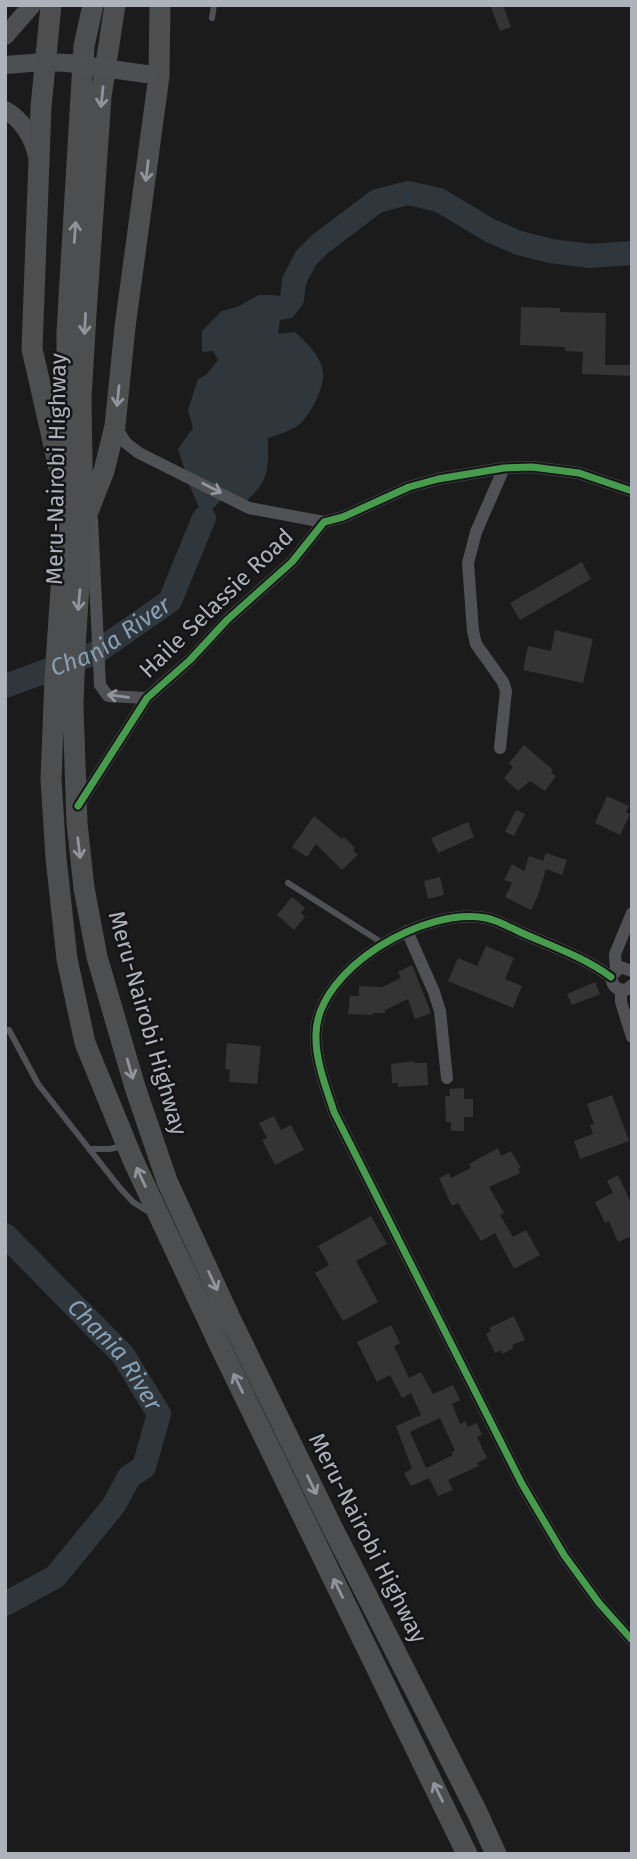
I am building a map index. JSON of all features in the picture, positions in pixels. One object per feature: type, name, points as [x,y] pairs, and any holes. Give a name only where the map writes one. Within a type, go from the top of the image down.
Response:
[{"type":"highway","points":[[51,5],[44,62],[32,349],[67,500]]},
{"type":"highway","name":"Meru-Nairobi Highway","points":[[93,5],[84,46],[67,332],[64,708],[51,779],[67,959],[85,1043],[127,1144],[225,1358],[467,1854]]},
{"type":"highway","name":"Meru-Nairobi Highway","points":[[66,645],[87,514],[81,398],[101,97],[115,5]]},
{"type":"highway","points":[[87,514],[104,471],[115,426],[160,5]]},
{"type":"highway","name":"Meru-Nairobi Highway","points":[[64,708],[78,806],[77,823],[84,888],[97,957],[135,1087],[167,1181],[254,1367],[496,1854]]},
{"type":"main road","points":[[5,36],[32,5]]},
{"type":"main road","points":[[5,65],[68,63],[152,75]]},
{"type":"main road","points":[[5,110],[21,121],[35,146],[39,163]]},
{"type":"street","points":[[115,426],[126,443],[139,453],[249,508],[324,522]]},
{"type":"street","name":"Haile Selassie Road","points":[[78,806],[146,698],[190,660],[227,620],[292,562],[324,522],[343,517],[409,487],[438,479],[504,468],[532,467],[579,473],[632,491]]},
{"type":"street","points":[[500,748],[506,691],[476,644],[468,563],[476,532],[504,468]]},
{"type":"street","points":[[87,514],[102,689],[108,696],[146,698]]},
{"type":"street","points":[[632,913],[615,954],[613,985],[626,988],[624,1013],[632,1037]]},
{"type":"street","points":[[614,973],[487,918],[454,916],[407,932],[384,944],[346,971],[323,1006],[315,1033],[319,1065],[334,1112],[522,1484],[564,1555],[632,1640]]},
{"type":"street","points":[[407,932],[440,1011],[447,1078]]},
{"type":"street","points":[[614,973],[624,967],[632,971]]},
{"type":"lane","points":[[212,18],[214,5]]},
{"type":"lane","points":[[288,883],[384,944]]},
{"type":"lane","points":[[9,1030],[38,1084],[89,1149],[133,1202],[161,1220]]},
{"type":"lane","points":[[89,1149],[110,1149],[127,1144]]},
{"type":"shaded area","points":[[259,295],[287,298],[300,308],[292,318],[280,320],[278,334],[295,332],[319,360],[323,379],[305,419],[294,428],[268,438],[266,475],[258,488],[243,504],[223,498],[204,518],[190,487],[178,449],[193,428],[188,410],[198,379],[207,374],[218,360],[213,351],[202,352],[202,331],[222,311],[237,307]]},
{"type":"building","points":[[490,5],[503,5],[511,27],[500,31]]},
{"type":"building","points":[[521,307],[560,308],[560,312],[606,313],[605,365],[632,365],[632,376],[582,374],[583,352],[565,351],[565,347],[520,345]]},
{"type":"building","points":[[582,562],[591,579],[520,620],[510,603]]},
{"type":"building","points":[[555,630],[593,639],[583,683],[523,670],[528,646],[551,651]]},
{"type":"building","points":[[524,745],[553,770],[551,773],[556,776],[545,791],[530,781],[518,791],[504,778],[513,767],[509,763]]},
{"type":"building","points":[[607,796],[629,806],[626,812],[630,814],[620,835],[595,823]]},
{"type":"building","points":[[516,810],[525,814],[514,836],[505,832]]},
{"type":"building","points":[[314,816],[355,848],[353,850],[358,855],[342,870],[316,844],[307,857],[292,847]]},
{"type":"building","points":[[468,822],[474,837],[438,853],[431,838]]},
{"type":"building","points":[[546,853],[567,860],[562,875],[546,869],[531,910],[505,897],[512,883],[504,880],[512,864],[524,871],[529,856],[543,861]]},
{"type":"building","points":[[440,877],[444,895],[428,899],[424,881]]},
{"type":"building","points":[[292,897],[305,908],[301,913],[305,917],[294,930],[277,915]]},
{"type":"building","points":[[486,946],[514,958],[505,979],[522,986],[513,1008],[448,981],[458,958],[477,966]]},
{"type":"building","points":[[412,965],[431,1013],[415,1019],[408,999],[385,1010],[385,1013],[348,1014],[350,996],[359,996],[359,986],[382,987],[401,978],[398,972]]},
{"type":"building","points":[[595,982],[600,994],[572,1005],[567,994]]},
{"type":"building","points":[[227,1043],[261,1046],[257,1084],[229,1082],[230,1070],[225,1069]]},
{"type":"building","points":[[414,1061],[427,1063],[428,1085],[398,1087],[398,1083],[392,1083],[391,1064]]},
{"type":"building","points":[[464,1088],[464,1099],[473,1099],[473,1117],[464,1117],[464,1131],[451,1131],[451,1122],[446,1122],[445,1096],[450,1096],[449,1089]]},
{"type":"building","points":[[612,1095],[629,1141],[580,1159],[574,1141],[593,1134],[590,1125],[594,1124],[587,1104]]},
{"type":"building","points":[[274,1116],[281,1130],[291,1125],[304,1150],[275,1165],[262,1140],[267,1138],[259,1123]]},
{"type":"building","points":[[498,1148],[501,1156],[511,1151],[521,1168],[518,1169],[520,1173],[489,1187],[504,1213],[500,1215],[513,1237],[526,1230],[540,1255],[514,1269],[495,1233],[481,1241],[458,1203],[452,1206],[439,1178],[449,1173],[451,1178],[471,1168],[469,1164]]},
{"type":"building","points":[[618,1175],[632,1205],[632,1236],[618,1242],[609,1221],[605,1223],[595,1202],[613,1193],[607,1181]]},
{"type":"building","points":[[371,1216],[387,1244],[356,1261],[378,1302],[343,1321],[315,1273],[329,1265],[318,1246]]},
{"type":"building","points":[[514,1316],[525,1340],[512,1345],[514,1348],[502,1354],[501,1350],[495,1353],[486,1334],[491,1331],[489,1328]]},
{"type":"building","points":[[391,1325],[400,1343],[394,1346],[409,1378],[421,1372],[433,1394],[453,1385],[460,1400],[452,1404],[460,1424],[465,1421],[468,1427],[477,1423],[482,1435],[477,1437],[487,1458],[477,1463],[479,1466],[448,1480],[453,1490],[438,1496],[429,1478],[411,1486],[404,1473],[412,1469],[396,1426],[421,1415],[411,1393],[402,1398],[390,1375],[377,1382],[357,1342]],"holes":[[[440,1418],[455,1451],[451,1452],[453,1455],[426,1468],[410,1432]]]},
{"type":"waterway","points":[[292,299],[294,281],[306,258],[320,244],[377,201],[408,193],[439,200],[491,231],[519,243],[551,251],[590,256],[632,253]]},
{"type":"waterway","name":"Chania River","points":[[5,686],[95,653],[170,601],[204,518]]},
{"type":"waterway","name":"Chania River","points":[[5,1235],[123,1355],[159,1414],[144,1467],[129,1477],[114,1505],[55,1577],[5,1604]]},
{"type":"cycle path","points":[[78,806],[147,698],[190,660],[227,620],[292,562],[324,522],[343,517],[409,487],[438,479],[504,468],[532,467],[579,473],[632,491]]},
{"type":"cycle path","points":[[611,977],[579,958],[490,919],[462,917],[434,922],[406,932],[354,965],[335,986],[321,1010],[316,1044],[334,1112],[522,1484],[564,1555],[599,1603],[632,1640]]}]
